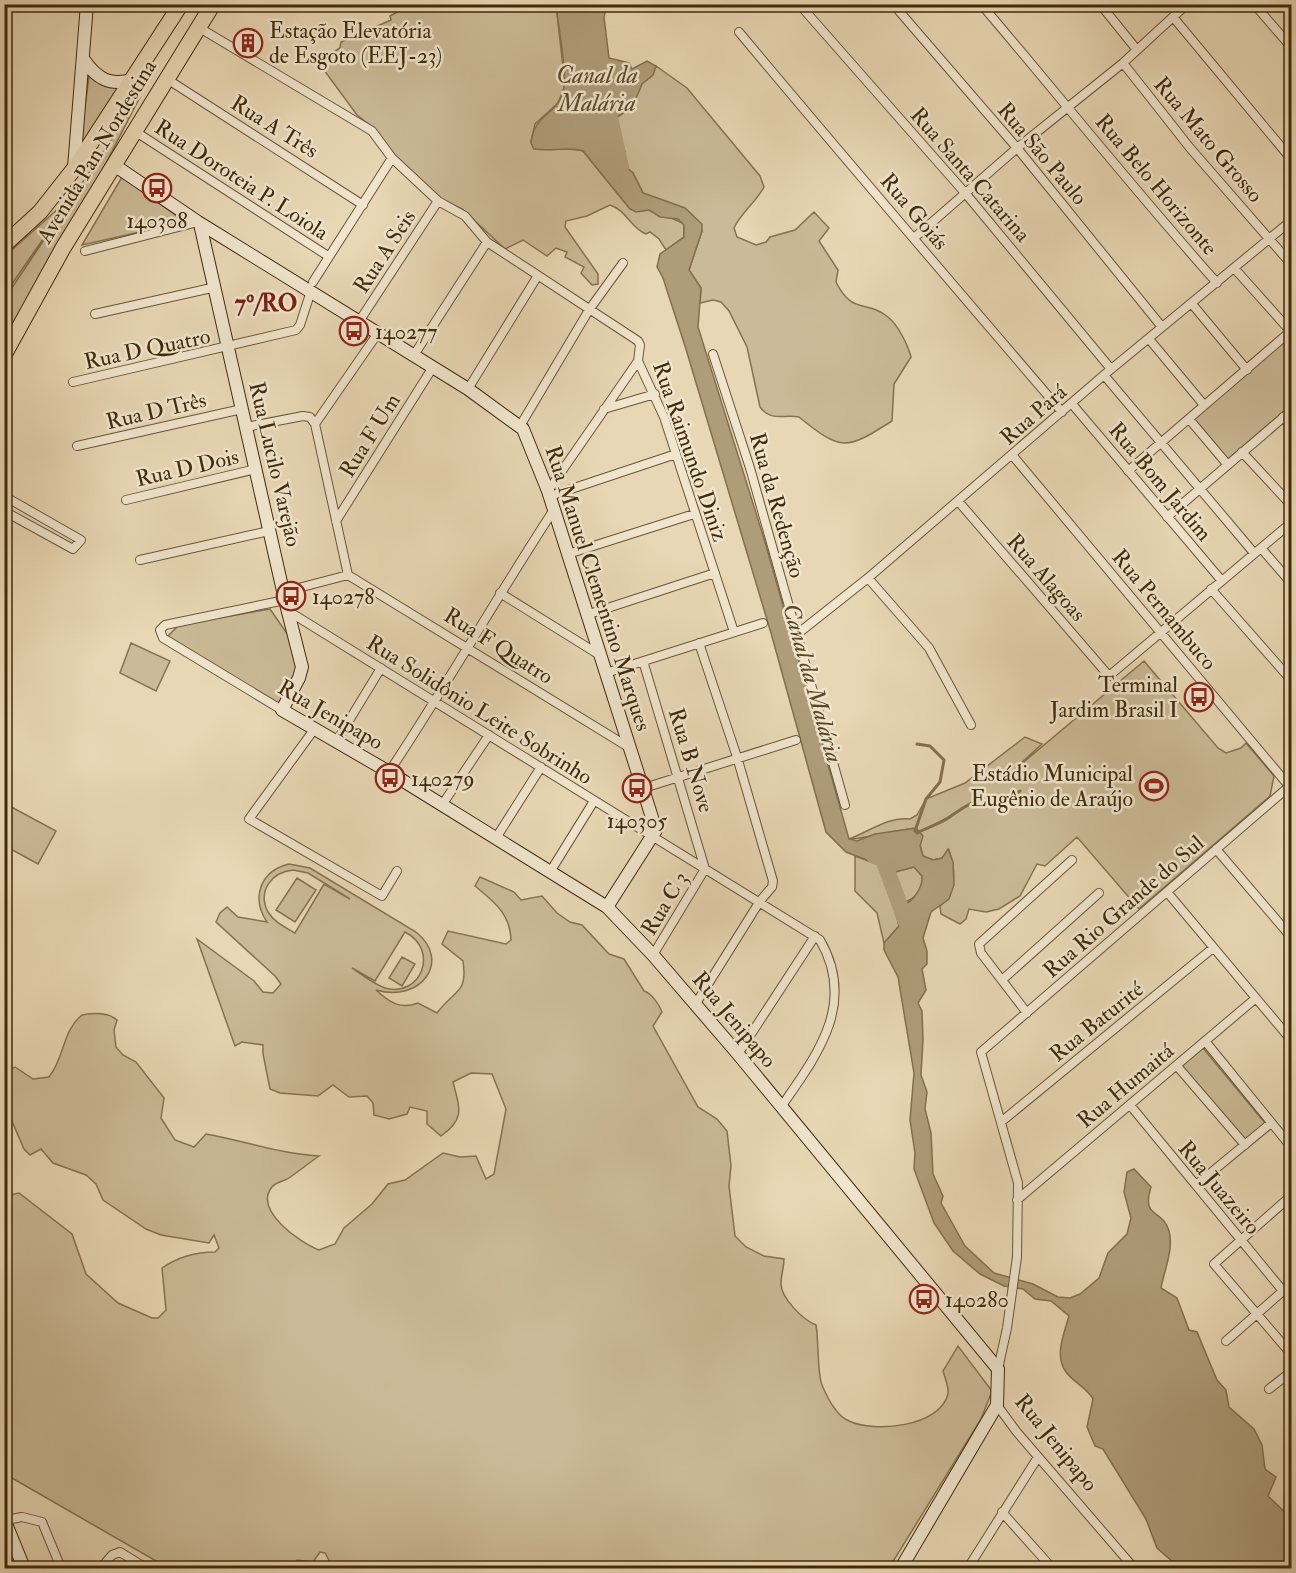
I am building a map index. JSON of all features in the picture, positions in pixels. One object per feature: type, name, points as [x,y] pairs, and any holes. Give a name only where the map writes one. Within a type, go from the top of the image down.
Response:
[{"type":"highway","name":"Avenida Pan Nordestina","points":[[4,246],[40,212],[74,169],[181,4]]},
{"type":"highway","name":"Avenida Pan Nordestina","points":[[4,355],[39,290],[213,4]]},
{"type":"street","points":[[74,169],[87,4]]},
{"type":"street","name":"Rua Santa Catarina","points":[[800,4],[966,194],[1200,489],[1257,551],[1292,584]]},
{"type":"street","name":"Rua São Paulo","points":[[893,4],[1017,148],[1162,327]]},
{"type":"street","name":"Rua Belo Horizonte","points":[[981,4],[1069,107],[1135,191],[1217,283]]},
{"type":"street","points":[[1100,4],[1137,50]]},
{"type":"street","points":[[914,238],[1017,148],[1123,63],[1187,4]]},
{"type":"street","points":[[1254,4],[1292,48]]},
{"type":"street","points":[[1173,17],[1292,160]]},
{"type":"street","name":"Rua Raimundo Diniz","points":[[198,27],[358,121],[376,135],[392,158],[438,201],[465,216],[487,242],[537,277],[638,341],[640,345],[638,361],[655,394],[734,632]]},
{"type":"street","name":"Rua Goiás","points":[[740,32],[1062,412]]},
{"type":"street","points":[[84,60],[96,75],[106,82],[132,80]]},
{"type":"street","name":"Rua Mato Grosso","points":[[1123,63],[1190,148],[1292,265]]},
{"type":"street","name":"Rua A Três","points":[[167,79],[363,205]]},
{"type":"street","name":"Rua Doroteia P. Loiola","points":[[136,132],[328,256]]},
{"type":"street","points":[[312,287],[328,256],[392,158]]},
{"type":"street","name":"Rua Manuel Clementino Marques","points":[[114,165],[199,223],[312,287],[378,333],[468,389],[520,426],[528,437],[549,493],[598,654],[644,788],[656,830],[653,837]]},
{"type":"street","name":"Rua A Seis","points":[[360,320],[438,201]]},
{"type":"street","name":"Rua Pará","points":[[796,635],[868,578],[1013,456],[1108,372],[1292,220]]},
{"type":"street","points":[[85,251],[199,223]]},
{"type":"street","name":"Rua Lucilo Varejão","points":[[199,223],[216,287],[269,531],[302,667],[282,710]]},
{"type":"street","points":[[414,355],[487,242]]},
{"type":"street","points":[[520,426],[589,310],[623,263]]},
{"type":"street","points":[[1128,471],[1291,332],[1234,268]]},
{"type":"street","points":[[468,389],[537,277]]},
{"type":"street","points":[[95,314],[216,287]]},
{"type":"street","name":"Rua D Quatro","points":[[73,382],[229,348],[297,329],[312,287]]},
{"type":"street","points":[[1192,304],[1247,370]]},
{"type":"street","points":[[315,424],[378,333]]},
{"type":"street","points":[[1149,339],[1204,405]]},
{"type":"street","name":"Rua da Redenção","points":[[713,354],[750,468],[845,805]]},
{"type":"street","points":[[549,493],[638,361]]},
{"type":"street","name":"Rua F Um","points":[[336,521],[433,367]]},
{"type":"street","points":[[604,409],[655,394]]},
{"type":"street","name":"Rua Bom Jardim","points":[[1072,404],[1222,580]]},
{"type":"street","name":"Rua D Três","points":[[77,446],[242,409]]},
{"type":"street","points":[[1167,517],[1292,410]]},
{"type":"street","points":[[246,427],[303,416],[310,417],[315,424],[348,575],[285,601]]},
{"type":"street","points":[[1283,417],[1292,426]]},
{"type":"street","points":[[1189,419],[1227,464]]},
{"type":"street","points":[[1242,452],[1292,506]]},
{"type":"street","points":[[549,493],[676,454]]},
{"type":"street","name":"Rua Pernambuco","points":[[1013,456],[1161,631],[1246,737],[1290,785]]},
{"type":"street","name":"Rua D Dois","points":[[126,500],[256,469]]},
{"type":"street","points":[[4,496],[81,540],[73,549],[4,511]]},
{"type":"street","name":"Rua Alagoas","points":[[958,501],[1109,676],[1161,631]]},
{"type":"street","points":[[389,772],[436,702],[467,646],[553,511]]},
{"type":"street","points":[[568,554],[694,514]]},
{"type":"street","points":[[1161,631],[1292,522]]},
{"type":"street","points":[[140,560],[269,531]]},
{"type":"street","points":[[586,615],[715,573]]},
{"type":"street","name":"Rua F Quatro","points":[[348,575],[630,748]]},
{"type":"street","points":[[868,578],[929,648],[971,725]]},
{"type":"street","points":[[1211,590],[1292,681]]},
{"type":"street","points":[[500,593],[598,654]]},
{"type":"street","name":"Rua Jenipapo","points":[[285,601],[165,625],[159,630],[163,638],[313,731],[389,772],[608,907],[653,955],[738,1054],[998,1369],[997,1405],[1038,1457],[1134,1569]]},
{"type":"street","name":"Rua Solidônio Leite Sobrinho","points":[[285,601],[381,669],[818,938]]},
{"type":"street","points":[[606,673],[764,623]]},
{"type":"street","points":[[696,1005],[760,901],[772,887],[772,875],[737,757],[699,643]]},
{"type":"street","name":"Rua B Nove","points":[[643,661],[705,869]]},
{"type":"street","points":[[336,742],[381,669]]},
{"type":"street","points":[[313,731],[249,819],[382,896],[397,871]]},
{"type":"street","points":[[442,805],[489,735]]},
{"type":"street","points":[[644,788],[796,740]]},
{"type":"street","points":[[496,838],[541,767]]},
{"type":"street","name":"Rua Rio Grande do Sul","points":[[1001,1122],[980,1056],[982,1050],[1290,785]]},
{"type":"street","points":[[550,872],[594,801]]},
{"type":"street","points":[[608,907],[653,837]]},
{"type":"street","points":[[1216,849],[1292,938]]},
{"type":"street","points":[[1027,1013],[981,953],[979,944],[1072,860]]},
{"type":"street","name":"Rua C 3","points":[[653,955],[705,869]]},
{"type":"street","points":[[1167,892],[1292,1041]]},
{"type":"street","points":[[1002,980],[1099,893]]},
{"type":"street","points":[[738,1054],[818,938],[832,965],[835,992],[834,1014],[813,1060],[781,1107]]},
{"type":"street","name":"Rua Baturité","points":[[1001,1122],[1213,948]]},
{"type":"street","name":"Rua Humaitá","points":[[1017,1200],[1256,998]]},
{"type":"street","points":[[1204,1041],[1292,1148]]},
{"type":"street","points":[[1177,1066],[1245,1145]]},
{"type":"street","name":"Rua Juazeiro","points":[[1130,1105],[1283,1291]]},
{"type":"street","points":[[998,1369],[1016,1266],[1018,1183],[1001,1122]]},
{"type":"street","points":[[1196,1185],[1271,1123]]},
{"type":"street","points":[[1292,1195],[1214,1264],[1292,1355]]},
{"type":"street","points":[[1226,1341],[1292,1284]]},
{"type":"street","points":[[1269,1389],[1292,1371]]},
{"type":"street","points":[[901,1569],[997,1405]]},
{"type":"street","points":[[972,1567],[1002,1512],[1038,1457]]},
{"type":"street","points":[[1002,1512],[1052,1569]]},
{"type":"street","points":[[24,1569],[18,1546],[5,1519],[22,1517],[42,1522],[62,1569]]},
{"type":"street","points":[[101,1569],[112,1555],[120,1552],[146,1569]]},
{"type":"shaded area","points":[[410,5],[556,5],[565,85],[558,103],[535,124],[531,142],[534,148],[583,151],[630,209],[652,211],[684,224],[684,237],[666,250],[659,239],[650,232],[646,234],[636,228],[616,207],[610,205],[587,216],[566,221],[565,227],[598,274],[598,284],[592,285],[581,273],[584,267],[565,257],[567,252],[556,248],[547,256],[523,240],[505,249],[462,209],[441,199],[401,163],[375,129],[357,115],[318,62],[340,48],[341,42],[391,20],[390,16]]},
{"type":"shaded area","points":[[656,66],[687,88],[760,176],[764,187],[734,228],[737,237],[756,245],[766,242],[770,237],[795,230],[814,212],[829,228],[819,241],[838,270],[836,282],[842,293],[854,303],[888,317],[899,330],[911,357],[894,384],[892,421],[864,438],[844,443],[825,436],[799,417],[773,416],[764,412],[760,407],[747,347],[729,311],[721,302],[713,300],[700,303],[701,288],[689,270],[702,231],[675,205],[643,193],[633,173],[626,167],[620,149],[611,142],[616,130],[615,118],[629,107],[641,85]]},
{"type":"shaded area","points":[[90,69],[125,86],[79,152]]},
{"type":"shaded area","points":[[140,97],[89,196],[5,346],[5,298]]},
{"type":"shaded area","points":[[122,177],[185,222],[82,245]]},
{"type":"shaded area","points":[[60,207],[59,216],[5,294],[5,256]]},
{"type":"shaded area","points":[[1286,337],[1291,344],[1291,405],[1228,459],[1189,418]]},
{"type":"shaded area","points":[[270,609],[304,658],[280,711],[168,636],[179,625]]},
{"type":"shaded area","points":[[131,643],[170,661],[156,691],[120,673]]},
{"type":"shaded area","name":"Estádio Municipal Eugênio de Araújo","points":[[1144,661],[1218,748],[1226,753],[1241,748],[1246,743],[1274,776],[1270,796],[1139,909],[1077,837],[1045,866],[1037,864],[1020,896],[999,909],[986,912],[969,909],[966,919],[960,924],[941,914],[940,906],[950,895],[954,881],[949,850],[943,858],[933,860],[923,856],[916,828],[849,839],[886,822],[910,819],[917,815],[926,799],[965,783],[1025,737],[1042,744],[1020,764],[1021,769],[1025,761]]},
{"type":"shaded area","points":[[4,803],[56,831],[38,864],[5,846]]},
{"type":"shaded area","points":[[855,856],[877,864],[881,869],[895,872],[914,867],[922,876],[921,887],[915,896],[910,900],[894,901],[899,926],[884,943],[877,913],[855,891]]},
{"type":"shaded area","points":[[289,864],[310,868],[416,932],[426,943],[431,955],[431,967],[426,977],[418,985],[392,992],[376,990],[395,1004],[406,1006],[418,1003],[437,1013],[462,986],[463,961],[442,944],[448,931],[506,944],[511,940],[508,922],[500,909],[475,886],[480,877],[514,892],[521,900],[542,896],[557,913],[570,922],[582,925],[609,954],[624,959],[644,991],[661,1009],[662,1012],[653,1026],[698,1107],[717,1119],[727,1131],[731,1166],[729,1186],[735,1236],[746,1247],[764,1256],[784,1259],[781,1280],[784,1295],[793,1307],[816,1325],[820,1380],[837,1411],[849,1421],[874,1426],[905,1424],[933,1414],[948,1394],[943,1371],[958,1346],[992,1391],[981,1419],[889,1568],[338,1568],[331,1564],[325,1553],[320,1552],[313,1562],[297,1560],[294,1568],[199,1568],[187,1564],[163,1565],[5,1474],[5,1196],[19,1193],[72,1234],[86,1274],[118,1303],[152,1318],[158,1318],[166,1310],[162,1268],[181,1258],[215,1252],[219,1248],[214,1235],[209,1243],[161,1235],[146,1229],[103,1200],[96,1184],[86,1175],[53,1163],[41,1149],[30,1155],[24,1149],[5,1105],[5,1071],[15,1067],[33,1079],[49,1077],[58,1061],[67,1036],[75,1021],[82,1015],[105,1014],[117,1020],[114,1030],[116,1047],[123,1055],[136,1062],[164,1098],[161,1118],[175,1140],[194,1147],[206,1134],[276,1150],[319,1156],[289,1178],[274,1185],[268,1196],[269,1206],[281,1224],[301,1240],[319,1250],[335,1244],[344,1228],[372,1204],[388,1184],[405,1180],[443,1153],[460,1157],[476,1156],[486,1179],[494,1174],[506,1109],[492,1074],[471,1073],[453,1082],[459,1113],[454,1124],[441,1136],[427,1124],[427,1111],[410,1107],[407,1114],[389,1119],[374,1115],[373,1103],[367,1096],[349,1097],[333,1085],[318,1096],[280,1093],[270,1089],[263,1045],[242,1042],[235,1046],[197,939],[254,981],[263,992],[273,993],[281,984],[275,976],[216,922],[220,913],[227,907],[238,917],[267,922],[262,913],[259,895],[265,879],[279,868]],"holes":[[[293,870],[308,873],[350,899],[324,884],[295,933],[270,916],[264,897],[268,884],[273,879],[279,874]],[[405,932],[416,940],[422,950],[424,960],[422,971],[408,986],[398,989],[385,988],[352,968],[375,981]]]},
{"type":"shaded area","points":[[297,878],[316,890],[295,922],[276,910]]},
{"type":"shaded area","points":[[402,957],[415,964],[402,986],[389,978]]},
{"type":"shaded area","points":[[1203,1048],[1265,1123],[1243,1142],[1179,1067]]},
{"type":"water","points":[[556,5],[607,5],[604,17],[609,58],[629,63],[632,69],[647,61],[656,66],[653,75],[642,84],[632,104],[615,118],[617,125],[611,142],[625,151],[626,167],[633,173],[643,193],[685,208],[702,224],[702,231],[689,270],[701,288],[698,327],[765,542],[849,839],[857,841],[875,834],[916,828],[923,836],[920,846],[923,856],[933,860],[942,858],[948,849],[953,862],[954,885],[949,899],[931,912],[923,938],[927,951],[927,964],[922,969],[926,990],[918,1003],[922,1011],[921,1075],[927,1092],[925,1109],[931,1133],[933,1174],[943,1196],[941,1203],[965,1246],[994,1273],[1033,1284],[1058,1297],[1070,1298],[1080,1294],[1099,1278],[1108,1253],[1127,1234],[1131,1218],[1124,1192],[1127,1172],[1134,1169],[1151,1187],[1149,1204],[1151,1209],[1162,1219],[1169,1231],[1169,1252],[1161,1288],[1177,1298],[1189,1330],[1197,1332],[1217,1380],[1226,1390],[1229,1407],[1254,1429],[1262,1445],[1265,1469],[1276,1477],[1268,1496],[1291,1518],[1291,1568],[1180,1568],[1157,1548],[1146,1519],[1103,1449],[1095,1446],[1087,1427],[1093,1399],[1062,1366],[1060,1352],[1069,1316],[1051,1301],[1035,1299],[1023,1289],[1004,1286],[980,1274],[953,1251],[934,1223],[914,1169],[915,1153],[910,1120],[914,1073],[898,977],[884,950],[884,943],[899,926],[893,901],[903,904],[911,900],[919,889],[922,876],[914,867],[895,872],[881,869],[877,864],[846,852],[826,832],[771,633],[685,346],[663,278],[657,267],[660,254],[684,237],[684,225],[678,219],[660,217],[649,210],[636,212],[630,209],[583,151],[534,149],[531,143],[536,126],[555,106],[563,93],[564,63]]},
{"type":"waterway","name":"Canal da Malária","points":[[609,113],[621,167]]},
{"type":"waterway","points":[[915,831],[926,799],[940,782],[944,760],[930,746],[917,744]]},
{"type":"waterway","points":[[917,833],[980,800],[999,806],[1020,791]]},
{"type":"waterway","name":"Canal da Malária","points":[[874,856],[883,859],[906,922]]},
{"type":"place","name":"Estação Elevatória de Esgoto (EEJ-23)","points":[[248,43]]},
{"type":"place","name":"140308","points":[[157,188]]},
{"type":"place","name":"140277","points":[[354,331]]},
{"type":"place","name":"140278","points":[[291,596]]},
{"type":"place","name":"Terminal Jardim Brasil I","points":[[1199,697]]},
{"type":"place","name":"140279","points":[[390,778]]},
{"type":"place","name":"Estádio Municipal Eugênio de Araújo","points":[[1154,786]]},
{"type":"place","name":"140305","points":[[637,788]]},
{"type":"place","name":"140280","points":[[924,1299]]},
{"type":"district","name":"7º/RO","points":[[266,303]]}]
